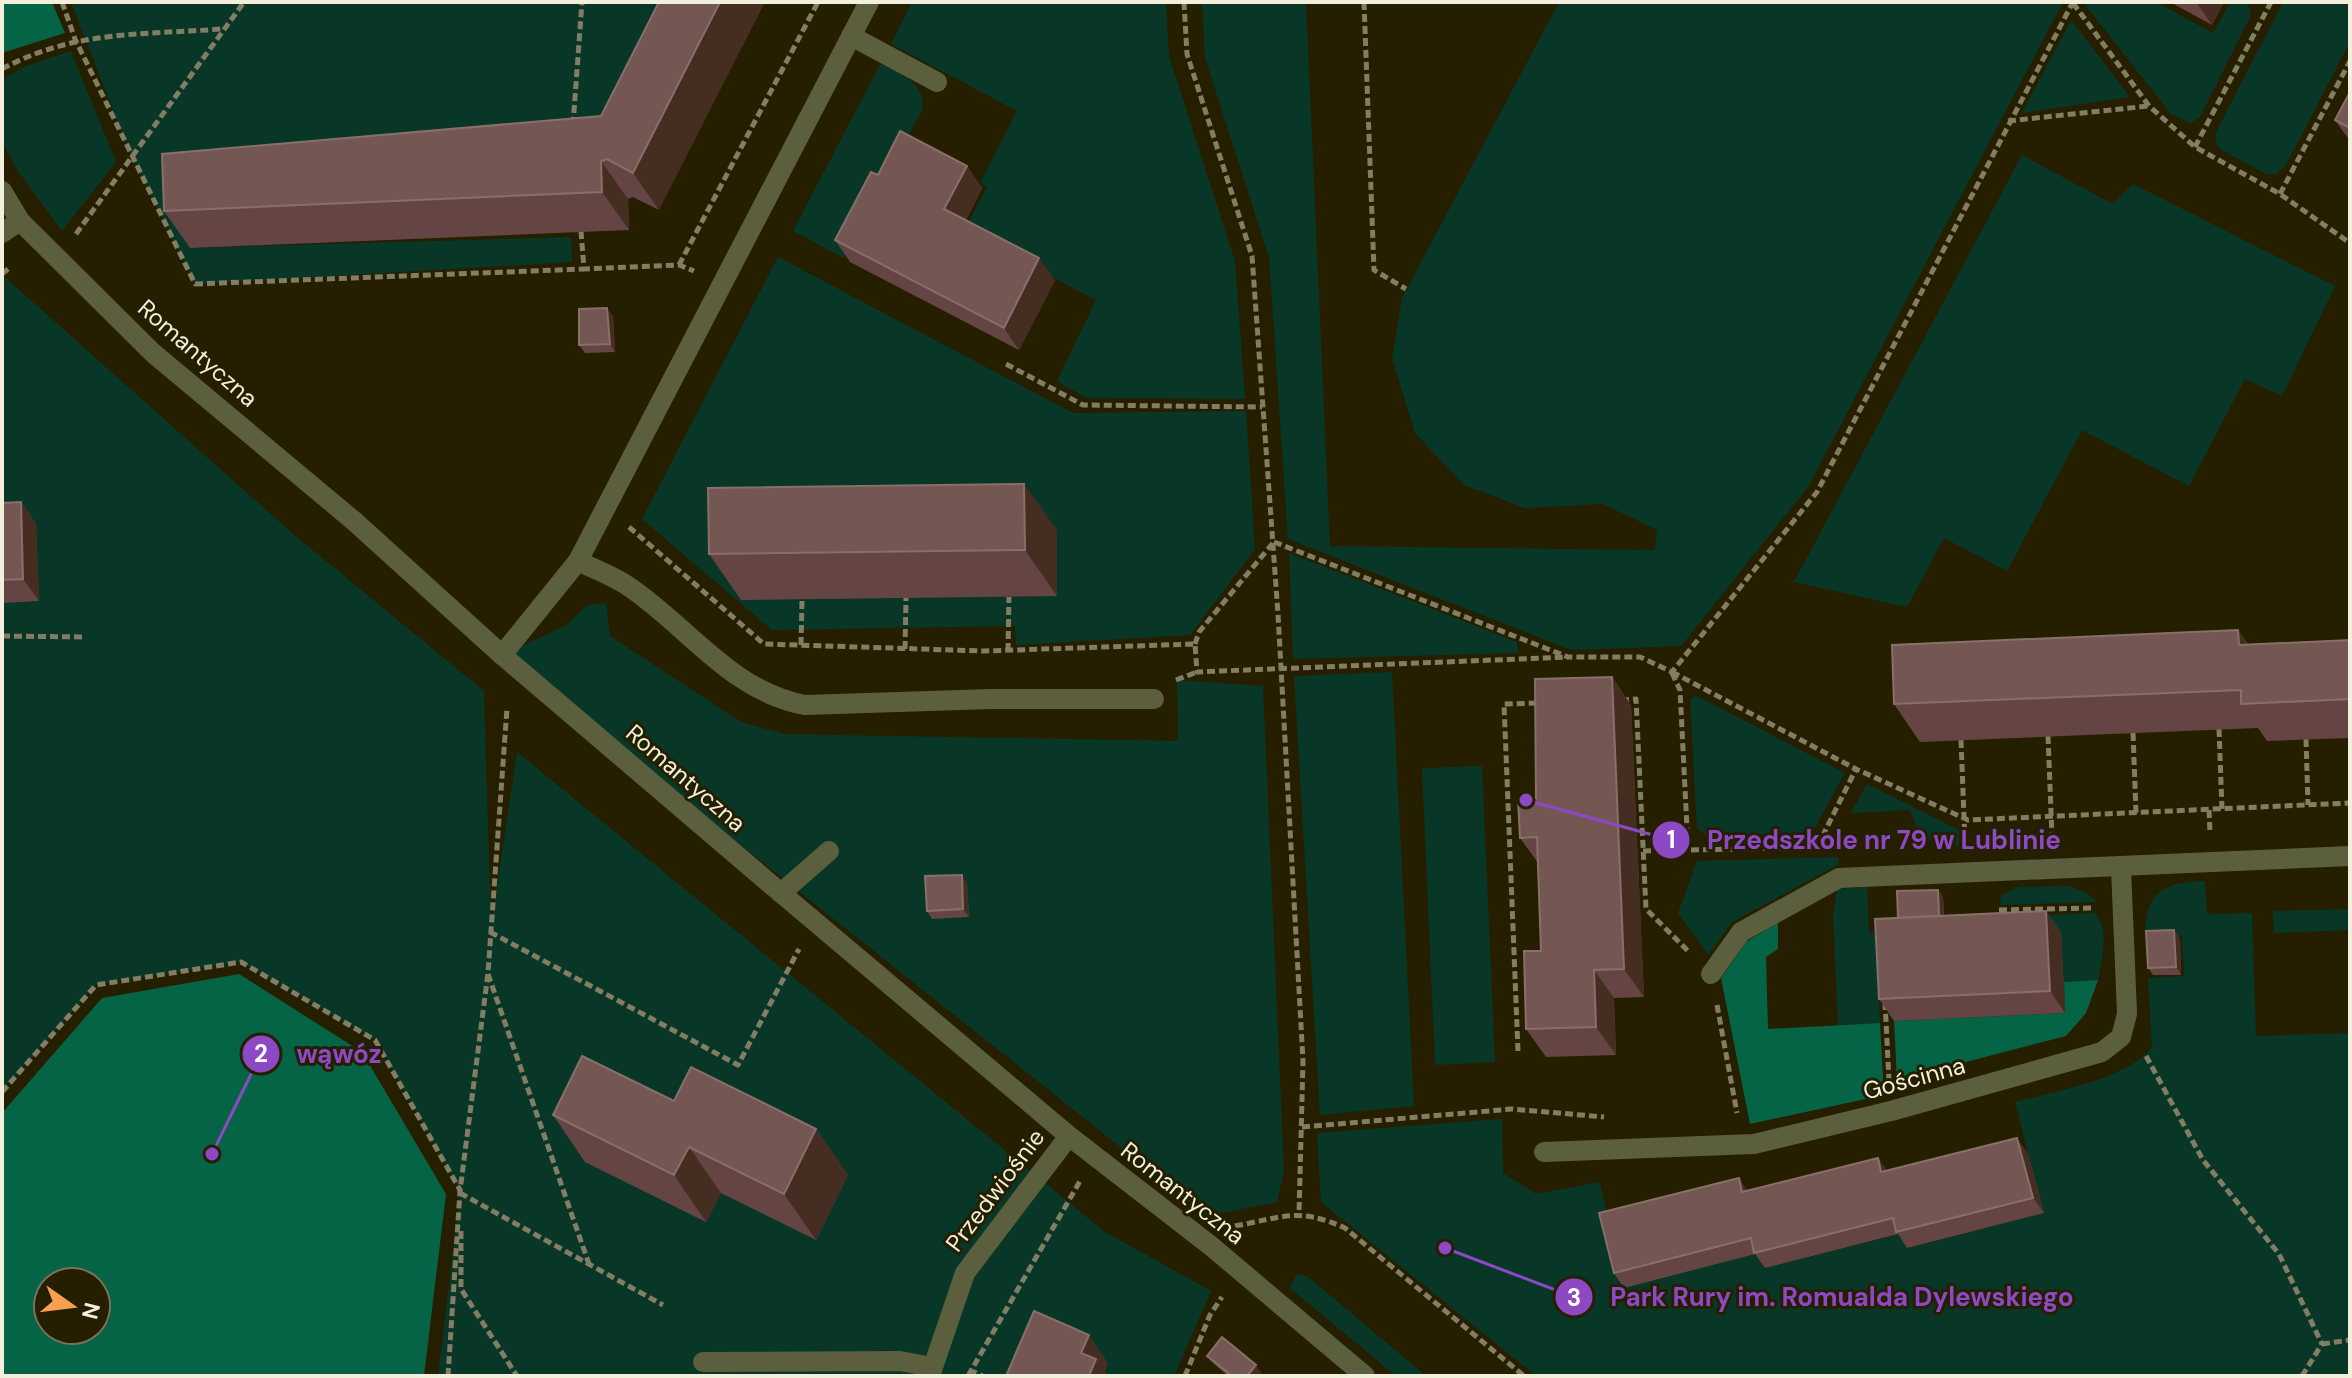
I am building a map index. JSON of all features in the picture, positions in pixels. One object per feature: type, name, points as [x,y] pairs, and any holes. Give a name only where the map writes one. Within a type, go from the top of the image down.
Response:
[{"type":"street","points":[[502,655],[578,561],[869,2]]},
{"type":"street","points":[[851,36],[937,82]]},
{"type":"street","name":"Romantyczna","points":[[2,191],[20,221],[153,353],[354,521],[502,655],[781,893],[1069,1136],[1211,1246],[1365,1376]]},
{"type":"street","points":[[2,233],[20,221]]},
{"type":"street","points":[[578,561],[627,585],[743,682],[777,699],[805,705],[991,699],[1154,699]]},
{"type":"street","points":[[781,893],[829,851]]},
{"type":"street","points":[[1711,974],[1741,932],[1839,878],[2350,856]]},
{"type":"street","points":[[2121,868],[2127,1014],[2121,1037]]},
{"type":"street","name":"Gościnna","points":[[1544,1152],[1754,1144],[1891,1111],[2102,1052],[2121,1037]]},
{"type":"street","name":"Przedwiośnie","points":[[703,1362],[900,1361],[931,1371],[965,1273],[1069,1136]]},
{"type":"path","points":[[62,2],[75,39],[195,284],[679,265],[703,274]]},
{"type":"path","points":[[72,240],[244,2]]},
{"type":"path","points":[[572,140],[582,2]]},
{"type":"path","points":[[679,265],[818,2]]},
{"type":"path","points":[[1184,2],[1187,54],[1252,256],[1274,542],[1303,1061],[1299,1214]]},
{"type":"path","points":[[1364,2],[1374,270],[1406,289]]},
{"type":"path","points":[[1672,672],[1817,492],[2008,121],[2073,2],[2149,106],[2195,147],[2280,194],[2350,243]]},
{"type":"path","points":[[2195,147],[2271,2]]},
{"type":"path","points":[[2,69],[28,55],[75,39],[222,29]]},
{"type":"path","points":[[2280,194],[2350,61]]},
{"type":"path","points":[[2008,121],[2149,106]]},
{"type":"path","points":[[581,231],[584,269]]},
{"type":"path","points":[[2,274],[9,268]]},
{"type":"path","points":[[1006,364],[1083,405],[1262,407]]},
{"type":"path","points":[[623,522],[764,644],[1008,651],[1195,644]]},
{"type":"path","points":[[1274,542],[1199,632],[1195,644],[1197,672],[1280,666],[1640,657],[1856,769],[1965,819],[2350,803]]},
{"type":"path","points":[[1274,542],[1568,657]]},
{"type":"path","points":[[1008,651],[1009,597]]},
{"type":"path","points":[[905,649],[906,598]]},
{"type":"path","points":[[801,645],[802,600]]},
{"type":"path","points":[[2,636],[85,637]]},
{"type":"path","points":[[1672,672],[1680,690],[1688,848]]},
{"type":"path","points":[[1606,700],[1636,699],[1643,851],[1761,847]]},
{"type":"path","points":[[1518,1051],[1504,704],[1548,702]]},
{"type":"path","points":[[448,1376],[460,1191],[488,973],[507,708]]},
{"type":"path","points":[[2219,729],[2222,809]]},
{"type":"path","points":[[2133,733],[2136,813]]},
{"type":"path","points":[[2048,736],[2053,870]]},
{"type":"path","points":[[2306,739],[2308,805]]},
{"type":"path","points":[[1961,740],[1965,873]]},
{"type":"path","points":[[1817,847],[1856,769]]},
{"type":"path","points":[[1999,910],[2098,908],[2104,916]]},
{"type":"path","points":[[490,932],[738,1065],[800,948]]},
{"type":"path","points":[[2,1092],[96,985],[241,962],[375,1040],[460,1191],[461,1289],[517,1376]]},
{"type":"path","points":[[488,973],[590,1268]]},
{"type":"path","points":[[1886,1021],[1891,1111]]},
{"type":"path","points":[[2121,1037],[2146,1055],[2203,1160],[2279,1254],[2322,1344]]},
{"type":"path","points":[[1302,1127],[1397,1119]]},
{"type":"path","points":[[983,1376],[968,1373],[1083,1177]]},
{"type":"path","points":[[460,1191],[590,1268],[663,1305]]},
{"type":"path","points":[[1230,1227],[1299,1214],[1315,1214],[1345,1228],[1524,1376]]},
{"type":"path","points":[[1185,1376],[1210,1315],[1223,1296]]},
{"type":"path","points":[[2302,1376],[2322,1344],[2350,1340]]},
{"type":"green space","points":[[2,2],[52,2],[65,33],[2,53]]},
{"type":"green space","points":[[71,2],[702,2],[626,151],[190,248],[571,237],[572,262],[195,284],[131,156]]},
{"type":"green space","points":[[912,2],[1166,2],[1169,56],[1235,261],[1245,399],[1086,398],[1057,381],[1096,300],[964,231],[987,187],[980,183],[1017,111],[891,44]]},
{"type":"green space","points":[[1202,2],[1306,2],[1330,546],[1655,550],[1657,530],[1603,504],[1525,508],[1464,485],[1415,433],[1392,358],[1402,298],[1559,2],[2062,4],[1808,487],[1681,646],[1571,650],[1288,539],[1269,257],[1205,58]]},
{"type":"green space","points":[[2083,2],[2156,2],[2213,33],[2230,2],[2248,4],[2251,15],[2200,117],[2191,123],[2171,114]]},
{"type":"green space","points":[[2283,2],[2350,2],[2350,42],[2285,167],[2276,174],[2266,174],[2222,150],[2217,145],[2215,134]]},
{"type":"green space","points":[[2071,20],[2130,97],[2022,113]]},
{"type":"green space","points":[[71,51],[116,162],[62,231],[18,171],[2,142],[2,79],[26,66]]},
{"type":"green space","points":[[881,63],[904,75],[915,85],[923,108],[844,258],[793,231]]},
{"type":"green space","points":[[2022,155],[2113,204],[2133,184],[2335,286],[2282,396],[2245,379],[2189,486],[2082,430],[2007,571],[1944,538],[1907,607],[1794,582]]},
{"type":"green space","points":[[778,257],[1073,413],[1246,411],[1255,549],[1190,635],[1016,645],[1015,626],[772,630],[642,519]]},
{"type":"green space","points":[[6,278],[292,533],[484,691],[491,926],[517,752],[1105,1232],[1211,1291],[1174,1376],[438,1376],[460,1191],[375,1040],[241,962],[96,985],[2,1092],[2,281]]},
{"type":"green space","points":[[1289,553],[1517,642],[1518,653],[1293,659]]},
{"type":"green space","points":[[606,603],[610,636],[741,722],[785,734],[1178,741],[1177,680],[1263,686],[1284,1172],[1277,1202],[1207,1216],[502,655],[565,626],[587,605]]},
{"type":"green space","points":[[1392,672],[1414,1106],[1320,1115],[1294,676]]},
{"type":"green space","points":[[1695,695],[1845,773],[1812,833],[1706,836],[1697,828],[1690,700]]},
{"type":"green space","points":[[1482,766],[1495,1062],[1435,1065],[1422,768]]},
{"type":"green space","points":[[1867,784],[1959,830],[1960,846],[1920,837],[1910,810],[1851,813]]},
{"type":"green space","points":[[1838,857],[1838,865],[1732,922],[1708,955],[1678,913],[1697,861]]},
{"type":"green space","points":[[2205,881],[2207,914],[2252,913],[2256,1036],[2350,1033],[2350,1376],[1536,1376],[1321,1202],[1317,1133],[1502,1119],[1503,1173],[1536,1194],[1600,1182],[1610,1228],[1761,1253],[1765,1268],[1903,1233],[1907,1248],[2043,1213],[2015,1102],[2108,1076],[2126,1068],[2152,1047],[2148,978],[2184,976],[2182,936],[2145,937],[2148,909],[2159,892],[2168,887]]},
{"type":"green space","points":[[2069,886],[2086,892],[2097,902],[2000,905],[2001,896],[2016,887]]},
{"type":"green space","points":[[1867,887],[1869,932],[1877,933],[1880,1023],[1838,1025],[1833,917],[1837,889]]},
{"type":"green space","points":[[2350,909],[2350,930],[2274,933],[2273,911]]},
{"type":"green space","points":[[2095,913],[2104,936],[2098,980],[2064,982],[2015,916]]},
{"type":"green space","points":[[1778,923],[1778,949],[1766,957],[1768,1029],[1880,1023],[1884,1095],[1750,1124],[1721,978],[1747,941]]},
{"type":"green space","points":[[239,974],[362,1052],[446,1194],[424,1376],[2,1376],[2,1113],[102,998]]},
{"type":"green space","points":[[2098,980],[2086,1013],[2066,1036],[1897,1080],[1894,1021],[2065,1013],[2064,982]]},
{"type":"green space","points":[[1297,1274],[1307,1276],[1426,1376],[1396,1376],[1290,1288]]},
{"type":"building","points":[[659,2],[720,2],[633,173],[607,159],[601,161],[602,192],[164,211],[162,154],[601,116]]},
{"type":"building","points":[[2350,92],[2350,128],[2335,120]]},
{"type":"building","points":[[900,131],[967,166],[944,209],[1039,258],[1004,328],[835,240],[871,172],[878,175]]},
{"type":"building","points":[[607,308],[610,344],[579,345],[579,309]]},
{"type":"building","points":[[1024,484],[1025,550],[709,554],[708,488]]},
{"type":"building","points":[[21,502],[23,579],[2,580],[2,503]]},
{"type":"building","points":[[2238,630],[2239,645],[2350,640],[2350,699],[2241,704],[2241,690],[1894,704],[1892,645]]},
{"type":"building","points":[[1612,677],[1624,969],[1594,970],[1596,1027],[1526,1029],[1524,951],[1541,951],[1537,837],[1520,838],[1518,799],[1536,798],[1535,679]]},
{"type":"building","points":[[962,875],[963,909],[927,911],[925,876]]},
{"type":"building","points":[[1938,890],[1939,916],[1898,918],[1897,891]]},
{"type":"building","points":[[2046,911],[2050,991],[1879,999],[1875,919]]},
{"type":"building","points":[[2174,930],[2176,967],[2148,968],[2146,931]]},
{"type":"building","points":[[582,1056],[674,1101],[691,1067],[816,1129],[784,1194],[689,1147],[674,1175],[553,1115]]},
{"type":"building","points":[[2017,1138],[2033,1198],[1896,1232],[1893,1218],[1754,1253],[1751,1238],[1614,1273],[1599,1213],[1739,1178],[1742,1192],[1878,1158],[1881,1172]]},
{"type":"building","points":[[1034,1311],[1089,1335],[1081,1353],[1096,1359],[1089,1376],[1006,1376]]},
{"type":"building","points":[[1222,1337],[1256,1365],[1247,1376],[1232,1376],[1207,1356]]},
{"type":"place","name":"Przedszkole nr 79 w Lublinie","points":[[1526,800]]},
{"type":"place","name":"wąwóz","points":[[212,1154]]},
{"type":"place","name":"Park Rury im. Romualda Dylewskiego","points":[[1445,1248]]}]
